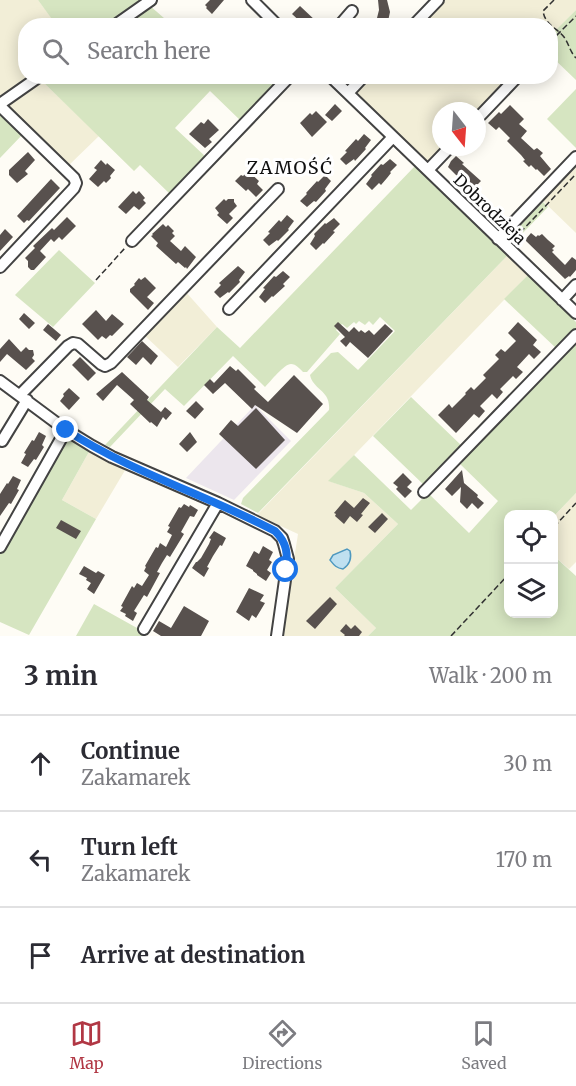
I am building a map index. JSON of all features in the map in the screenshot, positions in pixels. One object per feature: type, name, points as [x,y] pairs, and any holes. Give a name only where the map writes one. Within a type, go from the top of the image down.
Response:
[{"type":"street","points":[[125,18],[151,0]]},
{"type":"street","points":[[252,0],[270,18]]},
{"type":"street","points":[[421,18],[438,0]]},
{"type":"street","points":[[346,18],[352,11]]},
{"type":"street","points":[[0,267],[75,188],[76,183],[74,178],[0,105],[29,84]]},
{"type":"street","points":[[132,241],[282,84]]},
{"type":"street","name":"Dobrodzieja","points":[[338,84],[576,314]]},
{"type":"street","points":[[348,93],[356,84]]},
{"type":"street","points":[[486,110],[510,84]]},
{"type":"street","points":[[229,309],[393,137]]},
{"type":"street","points":[[428,170],[441,156]]},
{"type":"street","points":[[498,239],[576,157]]},
{"type":"street","points":[[2,441],[24,398],[68,346],[73,343],[78,344],[100,364],[105,366],[111,363],[278,189]]},
{"type":"street","points":[[562,300],[576,285]]},
{"type":"street","points":[[424,492],[576,335]]},
{"type":"street","points":[[0,381],[66,430],[112,457],[218,503],[275,531],[282,538],[288,559],[277,636]]},
{"type":"street","points":[[0,547],[66,430]]},
{"type":"street","points":[[144,629],[218,503]]},
{"type":"path","points":[[544,18],[543,12],[554,0]]},
{"type":"path","points":[[576,16],[559,33],[564,37],[570,52],[576,58]]},
{"type":"path","points":[[507,247],[576,174]]},
{"type":"path","points":[[96,280],[132,241]]},
{"type":"path","points":[[558,523],[576,503]]},
{"type":"path","points":[[451,636],[504,579]]},
{"type":"shaded area","points":[[0,0],[38,0],[52,18],[18,18],[18,84],[21,84],[0,98]]},
{"type":"shaded area","points":[[441,0],[576,0],[576,10],[558,29],[558,18],[424,18]]},
{"type":"shaded area","points":[[33,84],[45,84],[99,136],[68,166],[8,109],[7,104]]},
{"type":"shaded area","points":[[362,84],[505,84],[486,103],[432,102],[432,156],[436,156],[428,164],[357,95],[357,89]]},
{"type":"shaded area","points":[[576,167],[576,233],[543,201]]},
{"type":"shaded area","points":[[508,255],[528,275],[329,481],[364,493],[398,524],[335,588],[376,628],[368,636],[282,636],[298,534],[257,515]]},
{"type":"shaded area","points":[[185,291],[217,327],[178,367],[143,334]]},
{"type":"shaded area","points":[[255,405],[291,441],[234,500],[186,478]]},
{"type":"shaded area","points":[[90,450],[127,467],[96,519],[62,500]]},
{"type":"shaded area","points":[[576,493],[576,562],[569,569],[558,559],[558,512]]},
{"type":"green space","points":[[38,0],[139,0],[141,2],[116,18],[51,18]]},
{"type":"green space","points":[[149,5],[164,18],[130,18]]},
{"type":"green space","points":[[576,10],[576,80],[558,63],[558,28]]},
{"type":"green space","points":[[45,84],[279,84],[242,122],[210,91],[175,128],[207,158],[171,195],[140,165],[134,171]]},
{"type":"green space","points":[[576,89],[576,148],[547,119]]},
{"type":"green space","points":[[0,113],[23,134],[0,158]]},
{"type":"green space","points":[[415,166],[508,255],[258,513],[241,504],[243,498],[329,410],[325,394],[310,375],[331,353],[338,352],[358,370],[395,331],[380,317],[373,325],[369,321],[365,325],[359,321],[356,324],[354,322],[347,328],[342,324],[336,330],[340,334],[307,372],[303,372],[295,365],[288,365],[265,387],[233,356],[184,406],[165,389],[110,447],[105,445],[217,327],[240,348]]},
{"type":"green space","points":[[543,202],[548,207],[515,241],[510,236]]},
{"type":"green space","points":[[59,250],[95,283],[53,327],[15,295]]},
{"type":"green space","points":[[528,275],[576,322],[576,329],[557,349],[504,299]]},
{"type":"green space","points":[[576,340],[576,493],[558,512],[558,510],[504,510],[504,618],[558,618],[558,560],[576,576],[576,636],[368,636],[376,628],[335,588],[398,524],[364,493],[328,481],[354,455],[411,510],[428,493],[469,533],[498,501],[458,462]]},
{"type":"green space","points":[[411,397],[463,447],[425,486],[373,436]]},
{"type":"green space","points":[[66,436],[90,450],[62,500],[96,519],[29,635],[0,622],[0,552],[18,525]]},
{"type":"green space","points":[[94,604],[146,633],[144,636],[76,636]]},
{"type":"water","points":[[347,549],[351,554],[348,564],[343,569],[334,565],[330,560],[333,555]]},
{"type":"building","points":[[210,0],[224,0],[212,14],[205,5]]},
{"type":"building","points":[[378,0],[387,0],[390,12],[389,18],[377,18]]},
{"type":"building","points":[[300,6],[313,18],[296,18],[292,14]]},
{"type":"building","points":[[335,104],[342,111],[332,121],[325,115]]},
{"type":"building","points":[[510,105],[524,119],[519,124],[527,131],[521,138],[534,150],[537,148],[543,153],[540,156],[551,169],[544,176],[523,161],[525,160],[507,141],[510,138],[499,127],[496,130],[488,123]]},
{"type":"building","points":[[316,111],[327,122],[312,137],[300,123],[310,113],[312,115]]},
{"type":"building","points":[[208,119],[219,130],[209,139],[212,142],[205,148],[189,134],[201,122],[204,124]]},
{"type":"building","points":[[364,134],[371,140],[366,149],[355,161],[354,159],[346,165],[340,159],[356,139],[358,141]]},
{"type":"building","points":[[28,152],[35,160],[25,171],[28,174],[17,183],[9,175],[9,170]]},
{"type":"building","points":[[456,156],[481,181],[470,189],[448,167]]},
{"type":"building","points":[[390,159],[397,165],[381,185],[379,183],[372,190],[366,184],[371,175],[381,164],[383,165]]},
{"type":"building","points":[[101,160],[115,170],[106,183],[104,181],[98,187],[89,179],[97,170],[94,168]]},
{"type":"building","points":[[248,171],[259,181],[257,184],[263,190],[256,197],[235,181]]},
{"type":"building","points":[[325,175],[331,181],[326,191],[316,202],[314,201],[307,207],[300,201]]},
{"type":"building","points":[[51,179],[60,188],[29,221],[24,223],[17,216]]},
{"type":"building","points":[[133,191],[136,194],[139,191],[146,203],[139,210],[134,206],[126,214],[118,207]]},
{"type":"building","points":[[224,199],[226,201],[234,199],[237,206],[229,214],[233,218],[227,224],[217,215],[219,213],[215,208]]},
{"type":"building","points":[[287,215],[294,221],[289,230],[269,246],[263,240],[279,220],[281,222]]},
{"type":"building","points":[[67,217],[76,226],[62,240],[59,237],[54,242],[51,239],[40,251],[46,257],[34,270],[31,270],[25,258],[35,248],[33,246]]},
{"type":"building","points":[[334,218],[340,224],[324,244],[316,250],[310,244],[314,234]]},
{"type":"building","points":[[163,224],[166,227],[168,225],[174,231],[172,233],[175,236],[170,241],[181,251],[185,246],[196,257],[187,269],[178,262],[176,264],[156,246],[158,243],[151,236]]},
{"type":"building","points":[[5,229],[13,237],[0,251],[0,235]]},
{"type":"building","points":[[531,233],[536,237],[542,234],[555,246],[552,252],[565,265],[572,257],[576,260],[576,270],[570,277],[565,279],[525,240]]},
{"type":"building","points":[[238,266],[245,272],[240,282],[220,298],[214,292],[221,285],[219,283]]},
{"type":"building","points":[[283,271],[290,277],[283,284],[285,286],[265,303],[259,297],[265,289],[263,288],[274,276],[276,277]]},
{"type":"building","points":[[145,277],[156,288],[147,297],[154,303],[148,310],[130,292],[139,278],[141,280]]},
{"type":"building","points":[[96,310],[106,321],[112,314],[124,324],[112,336],[106,339],[102,336],[98,340],[82,324]]},
{"type":"building","points":[[24,313],[35,323],[29,329],[19,319]]},
{"type":"building","points":[[338,322],[349,332],[354,327],[359,332],[361,330],[365,333],[369,330],[374,335],[385,324],[393,331],[368,358],[350,342],[346,347],[340,341],[345,337],[334,326]]},
{"type":"building","points":[[518,322],[537,340],[533,345],[541,352],[534,359],[529,354],[517,367],[523,372],[516,379],[513,376],[500,389],[503,392],[497,399],[492,394],[480,406],[485,411],[479,418],[474,414],[456,433],[438,415],[449,404],[452,408],[471,387],[474,390],[486,378],[483,375],[499,359],[495,355],[501,349],[505,352],[516,341],[508,333]]},
{"type":"building","points":[[48,324],[61,335],[56,341],[43,330]]},
{"type":"building","points":[[9,339],[21,352],[26,347],[33,350],[32,358],[35,361],[26,370],[7,354],[0,362],[0,349]]},
{"type":"building","points":[[142,341],[158,356],[151,365],[143,357],[136,365],[127,357]]},
{"type":"building","points":[[80,357],[96,373],[88,381],[72,365]]},
{"type":"building","points":[[230,366],[236,371],[238,369],[268,402],[294,375],[323,404],[297,433],[255,405],[252,409],[225,383],[213,394],[204,385],[210,379],[214,383]]},
{"type":"building","points":[[122,372],[149,397],[147,400],[161,412],[165,407],[172,413],[166,420],[163,417],[157,427],[130,404],[134,400],[117,385],[103,401],[96,394]]},
{"type":"building","points":[[69,388],[80,398],[69,410],[60,401]]},
{"type":"building","points":[[196,401],[204,409],[195,419],[186,411]]},
{"type":"building","points":[[256,408],[285,440],[256,469],[219,434],[231,420],[238,426]]},
{"type":"building","points":[[39,432],[46,436],[42,445],[44,447],[36,460],[34,459],[28,467],[21,463],[26,454],[24,453]]},
{"type":"building","points":[[190,432],[197,442],[187,452],[179,444]]},
{"type":"building","points":[[462,470],[464,483],[484,503],[478,509],[472,503],[467,509],[460,502],[461,487],[452,496],[445,489]]},
{"type":"building","points":[[403,473],[412,482],[407,487],[412,491],[405,498],[393,483]]},
{"type":"building","points":[[13,476],[21,480],[17,489],[19,490],[11,504],[9,503],[0,516],[0,494]]},
{"type":"building","points":[[363,498],[370,503],[357,522],[350,516],[344,524],[335,516],[334,513],[345,500],[354,508]]},
{"type":"building","points":[[184,504],[198,510],[194,517],[190,516],[181,532],[184,534],[170,557],[167,555],[162,563],[157,572],[160,573],[147,597],[144,595],[134,611],[137,613],[133,621],[120,611],[123,607],[121,606],[132,586],[134,588],[137,583],[142,586],[149,575],[144,571],[145,566],[160,543],[166,547],[172,535],[167,532],[170,527],[168,526],[179,507],[181,508]]},
{"type":"building","points":[[382,513],[388,519],[375,533],[368,527]]},
{"type":"building","points":[[61,520],[81,531],[76,539],[56,528]]},
{"type":"building","points":[[214,531],[226,538],[213,556],[204,577],[192,568],[201,558]]},
{"type":"building","points":[[263,546],[273,552],[269,560],[272,562],[267,570],[271,573],[266,581],[246,566],[254,551],[259,554]]},
{"type":"building","points":[[84,566],[105,575],[94,594],[87,589],[91,583],[79,574]]},
{"type":"building","points":[[249,588],[264,595],[260,601],[265,603],[256,618],[252,615],[249,621],[236,612]]},
{"type":"building","points":[[330,597],[337,604],[315,629],[306,621]]},
{"type":"building","points":[[184,606],[209,621],[201,636],[161,636],[153,631],[159,621],[171,628]]},
{"type":"building","points":[[346,624],[351,629],[355,625],[362,632],[359,636],[344,636],[340,631]]},
{"type":"district","name":"ZAMOŚĆ","points":[[290,168]]},
{"type":"route","points":[[66,430],[112,457],[218,503],[275,531],[282,538],[286,549],[288,559],[286,570]]}]
